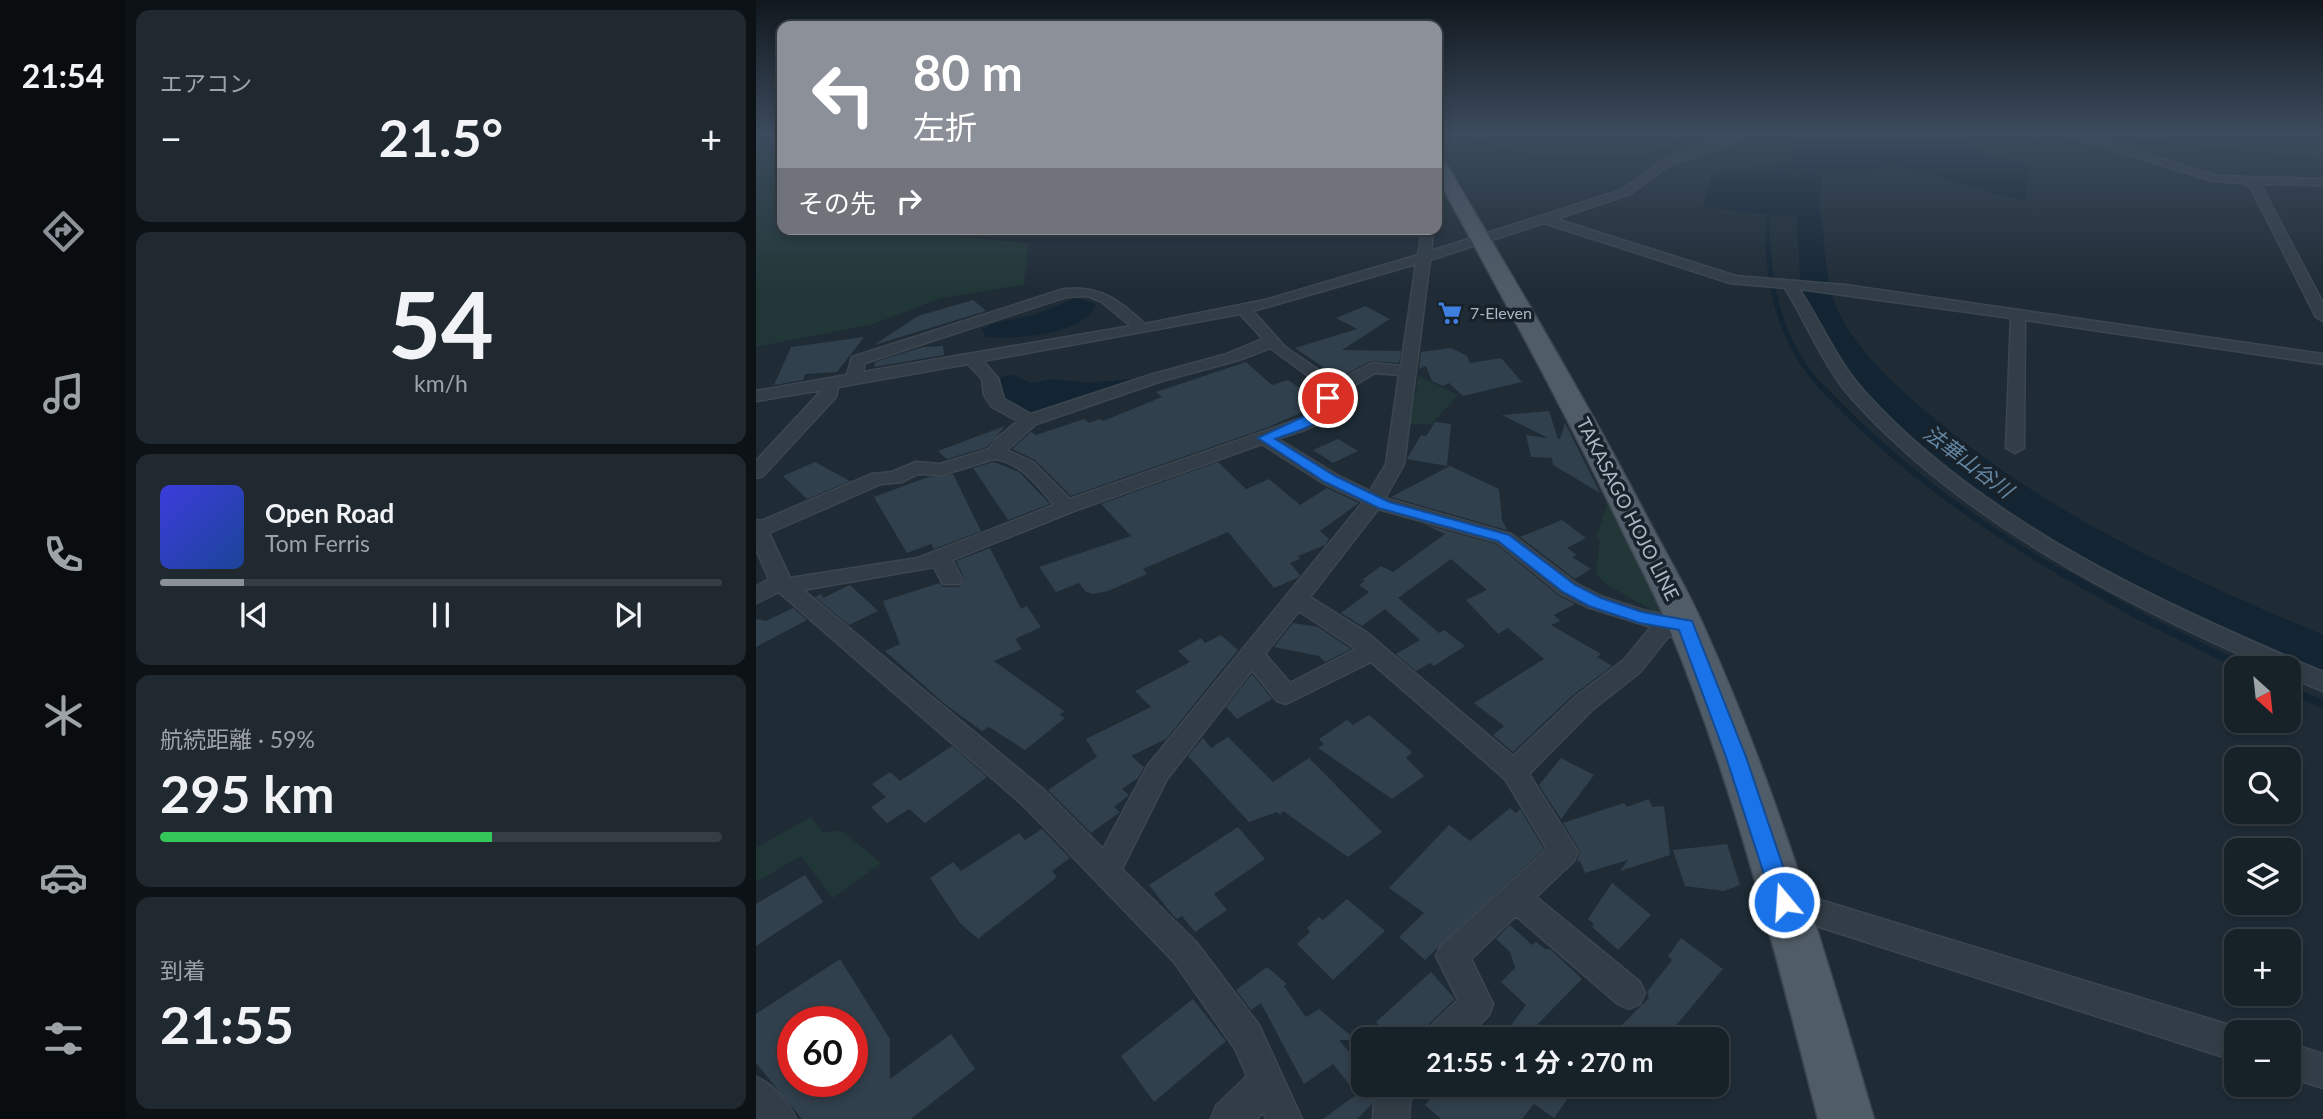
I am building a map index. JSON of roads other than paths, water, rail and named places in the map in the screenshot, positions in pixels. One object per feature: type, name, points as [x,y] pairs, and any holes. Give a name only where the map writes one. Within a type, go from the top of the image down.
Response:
[{"type":"main road","name":"TAKASAGO HOJO LINE","points":[[1450,186],[1583,420],[1686,626],[1718,706],[1784,902],[1846,1119]]},
{"type":"street","points":[[756,396],[1142,329],[1312,293],[1638,186]]},
{"type":"street","points":[[2256,186],[2323,317]]},
{"type":"street","points":[[1542,218],[1735,280],[1757,284],[1845,289],[2323,359]]},
{"type":"street","points":[[1107,870],[1157,772],[1374,501],[1395,464],[1427,235]]},
{"type":"street","points":[[1784,285],[1860,397],[1939,472],[2025,530],[2130,590],[2258,654],[2323,682]]},
{"type":"street","points":[[854,379],[858,360],[1064,293],[1087,290],[1108,299],[1142,329]]},
{"type":"street","points":[[1244,309],[1272,341],[1335,388]]},
{"type":"street","points":[[2015,448],[2018,314]]},
{"type":"street","points":[[996,453],[1002,443],[1030,420],[1156,378],[1233,358],[1272,341]]},
{"type":"street","points":[[972,359],[990,378],[992,396],[998,403],[1030,420]]},
{"type":"street","points":[[756,596],[783,584],[922,564],[1067,507],[1252,439],[1264,438],[1308,422],[1324,412],[1330,392],[1372,368],[1409,371]]},
{"type":"street","points":[[756,472],[830,394],[830,383]]},
{"type":"street","points":[[1264,438],[1330,479],[1374,501],[1504,538],[1569,589],[1595,602],[1640,618],[1686,626]]},
{"type":"street","points":[[1067,507],[1019,459],[996,453],[970,458],[933,472],[916,468],[895,478],[865,482],[757,528],[783,584],[1034,798],[1185,952],[1247,1037],[1284,1119]]},
{"type":"street","points":[[940,556],[951,579]]},
{"type":"street","points":[[1297,599],[1373,651],[1514,772],[1564,852],[1452,956],[1477,1004],[1454,1027]]},
{"type":"street","points":[[1514,772],[1584,704],[1632,666],[1661,630],[1686,626]]},
{"type":"street","points":[[1252,654],[1286,695],[1373,651]]},
{"type":"street","points":[[1510,901],[1530,908],[1629,993]]},
{"type":"street","points":[[1784,902],[2224,1040]]},
{"type":"street","points":[[2301,1064],[2323,1071]]},
{"type":"street","points":[[1229,1119],[1243,1108],[1267,1080]]},
{"type":"street","points":[[756,1095],[778,1119]]},
{"type":"street","points":[[1391,1119],[1394,1097]]},
{"type":"water","points":[[1709,186],[1821,186],[1818,220],[1703,207]]},
{"type":"water","points":[[1969,186],[2027,186],[2026,202]]},
{"type":"water","points":[[1076,298],[1096,304],[1089,315],[1063,329],[1030,336],[986,337],[982,329],[995,323],[1034,315]]},
{"type":"water","points":[[1014,375],[1031,383],[1053,379],[1087,383],[1131,379],[1133,382],[1036,415],[1027,414],[1002,397],[1001,377]]},
{"type":"waterway","name":"法華山谷川","points":[[1803,186],[1810,210],[1815,279],[1824,312],[1856,360],[1896,403],[1942,445],[2044,517],[2098,548],[2209,604],[2323,654]]},
{"type":"waterway","points":[[1768,244],[1768,217],[1777,211]]},
{"type":"waterway","points":[[1768,244],[1772,284],[1782,321],[1798,356],[1822,388]]},
{"type":"waterway","points":[[1821,386],[1875,440],[1934,489],[1997,533],[2062,573]]},
{"type":"waterway","points":[[2059,571],[2143,618],[2224,658]]},
{"type":"waterway","points":[[2301,695],[2323,704]]},
{"type":"place","name":"7-Eleven","points":[[1450,313]]}]
